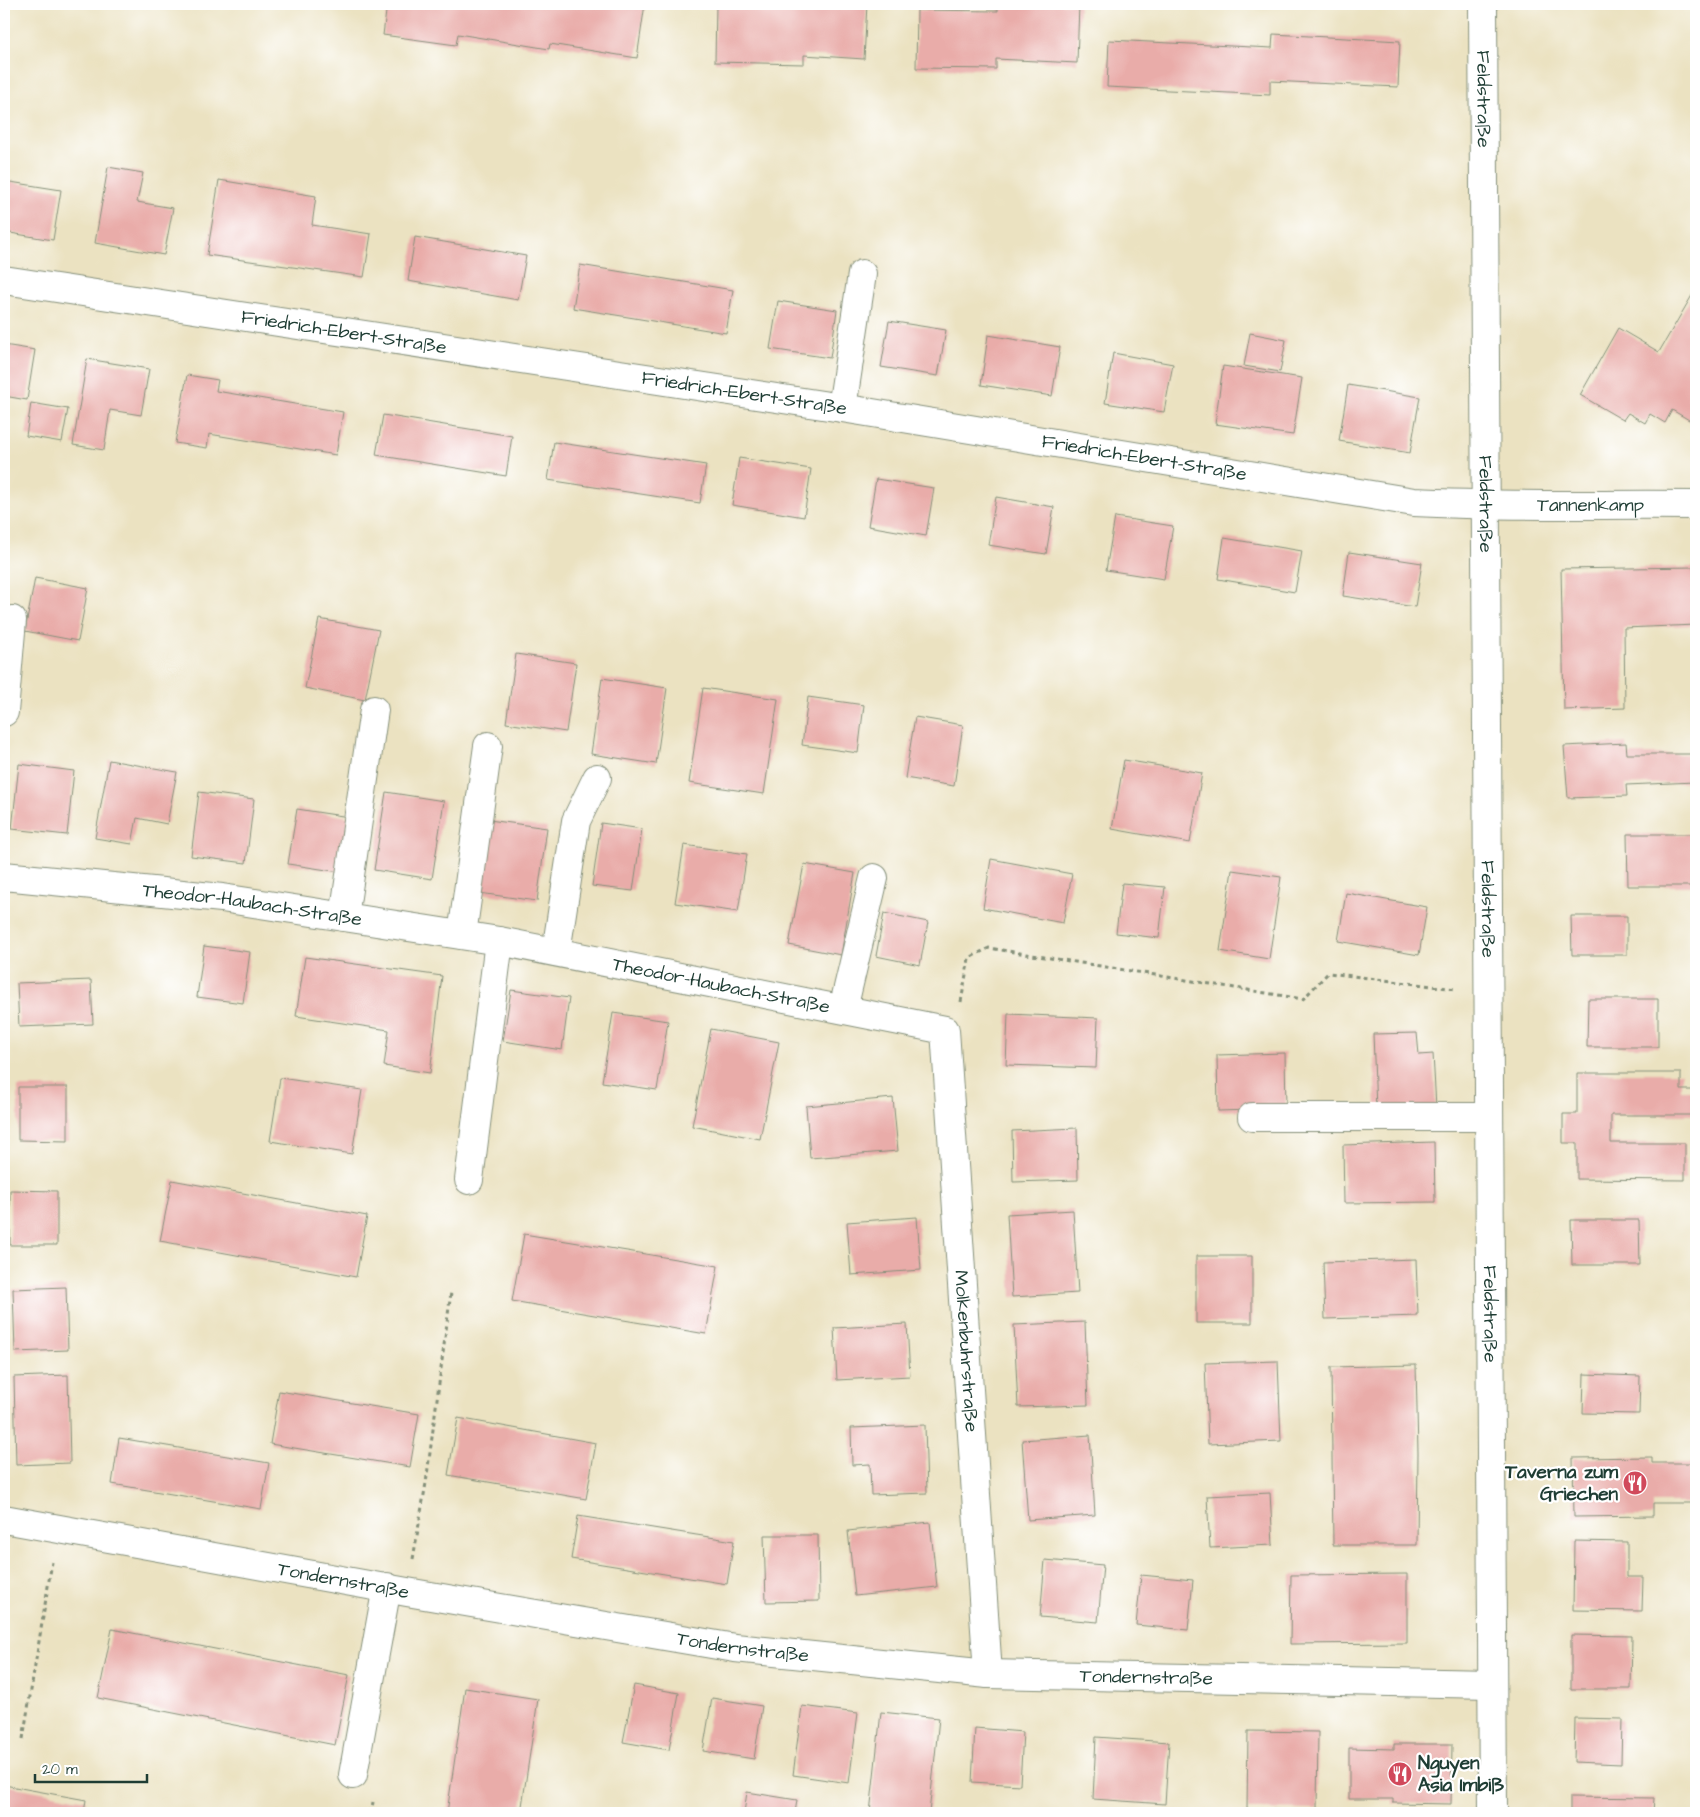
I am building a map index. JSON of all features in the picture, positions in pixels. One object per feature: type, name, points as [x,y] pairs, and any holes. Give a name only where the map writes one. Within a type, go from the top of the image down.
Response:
[{"type":"street","name":"Feldstraße","points":[[1483,4],[1493,1813]]},
{"type":"street","points":[[842,408],[862,274]]},
{"type":"street","name":"Friedrich-Ebert-Straße","points":[[4,280],[842,408],[1414,502],[1485,506]]},
{"type":"street","name":"Tannenkamp","points":[[1485,506],[1539,504],[1696,505]]},
{"type":"street","points":[[4,712],[12,620]]},
{"type":"street","points":[[344,917],[374,710]]},
{"type":"street","points":[[462,935],[488,746]]},
{"type":"street","points":[[556,952],[576,821],[597,778]]},
{"type":"street","name":"Theodor-Haubach-Straße","points":[[4,876],[222,898],[499,941],[944,1030]]},
{"type":"street","points":[[843,1009],[874,878]]},
{"type":"street","points":[[470,1180],[499,941]]},
{"type":"street","name":"Molkenbuhrstraße","points":[[944,1030],[988,1674]]},
{"type":"street","points":[[1252,1116],[1489,1118]]},
{"type":"street","name":"Tondernstraße","points":[[4,1519],[735,1648],[988,1674],[1492,1684]]},
{"type":"street","points":[[353,1775],[397,1589]]},
{"type":"path","points":[[944,1030],[961,1007],[969,958],[989,948],[1303,999],[1328,973],[1488,993]]},
{"type":"path","points":[[397,1589],[426,1482],[451,1292]]},
{"type":"path","points":[[23,1739],[58,1528]]},
{"type":"building","points":[[387,4],[645,4],[637,58],[550,44],[549,49],[458,34],[456,45],[383,35]]},
{"type":"building","points":[[716,4],[867,4],[864,59],[804,55],[804,64],[715,62]]},
{"type":"building","points":[[998,4],[1079,4],[1077,63],[996,59],[996,69],[916,68],[917,10],[998,11]]},
{"type":"building","points":[[1273,34],[1400,41],[1398,87],[1270,81],[1270,95],[1107,87],[1109,40],[1272,48]]},
{"type":"building","points":[[108,167],[143,173],[137,202],[173,208],[164,255],[95,243]]},
{"type":"building","points":[[219,180],[316,196],[312,225],[371,234],[364,277],[207,255]]},
{"type":"building","points":[[4,181],[61,190],[53,240],[4,232]]},
{"type":"building","points":[[415,237],[526,256],[518,300],[408,281]]},
{"type":"building","points":[[580,265],[733,290],[726,333],[573,308]]},
{"type":"building","points":[[1694,292],[1696,293],[1696,424],[1672,410],[1665,423],[1650,414],[1645,423],[1628,413],[1623,420],[1580,395],[1618,328],[1659,352]]},
{"type":"building","points":[[778,301],[837,310],[830,358],[770,349]]},
{"type":"building","points":[[889,321],[946,330],[938,376],[881,367]]},
{"type":"building","points":[[1250,333],[1286,340],[1280,372],[1244,366]]},
{"type":"building","points":[[988,335],[1060,347],[1052,396],[981,385]]},
{"type":"building","points":[[4,345],[35,350],[27,400],[4,396]]},
{"type":"building","points":[[1113,353],[1173,364],[1164,412],[1105,403]]},
{"type":"building","points":[[87,359],[149,369],[141,415],[110,410],[104,450],[73,445]]},
{"type":"building","points":[[1223,366],[1302,378],[1293,435],[1215,424]]},
{"type":"building","points":[[187,375],[218,380],[216,391],[343,412],[336,455],[209,434],[207,448],[175,443]]},
{"type":"building","points":[[1348,385],[1420,397],[1410,453],[1339,441]]},
{"type":"building","points":[[31,403],[68,409],[62,442],[26,436]]},
{"type":"building","points":[[383,415],[512,436],[506,476],[376,455]]},
{"type":"building","points":[[554,442],[706,465],[700,503],[548,480]]},
{"type":"building","points":[[739,458],[811,469],[804,517],[732,505]]},
{"type":"building","points":[[876,479],[934,488],[926,536],[868,526]]},
{"type":"building","points":[[996,497],[1054,507],[1046,554],[988,545]]},
{"type":"building","points":[[1115,517],[1173,526],[1164,579],[1106,570]]},
{"type":"building","points":[[1224,538],[1302,551],[1295,592],[1218,579]]},
{"type":"building","points":[[1349,552],[1422,563],[1415,607],[1343,596]]},
{"type":"building","points":[[1696,567],[1696,625],[1624,628],[1625,708],[1564,710],[1561,569]]},
{"type":"building","points":[[35,578],[88,588],[78,641],[25,631]]},
{"type":"building","points":[[319,619],[379,630],[365,700],[305,688]]},
{"type":"building","points":[[516,654],[576,663],[566,732],[506,723]]},
{"type":"building","points":[[602,678],[667,688],[656,764],[591,754]]},
{"type":"building","points":[[703,688],[778,699],[764,794],[689,783]]},
{"type":"building","points":[[808,697],[864,705],[858,753],[802,745]]},
{"type":"building","points":[[915,717],[963,725],[954,786],[905,778]]},
{"type":"building","points":[[1626,743],[1627,754],[1695,754],[1695,782],[1626,785],[1627,796],[1568,798],[1564,746]]},
{"type":"building","points":[[109,760],[177,772],[167,824],[137,818],[132,844],[95,838]]},
{"type":"building","points":[[1124,760],[1202,773],[1190,843],[1112,829]]},
{"type":"building","points":[[19,764],[74,771],[67,835],[12,829]]},
{"type":"building","points":[[199,792],[254,799],[246,863],[191,856]]},
{"type":"building","points":[[386,792],[444,801],[432,879],[374,870]]},
{"type":"building","points":[[297,809],[349,817],[340,872],[288,864]]},
{"type":"building","points":[[489,820],[547,828],[537,901],[479,893]]},
{"type":"building","points":[[601,823],[642,829],[633,891],[592,886]]},
{"type":"building","points":[[1627,834],[1696,834],[1696,886],[1628,886]]},
{"type":"building","points":[[684,845],[747,854],[738,912],[675,903]]},
{"type":"building","points":[[991,859],[1072,874],[1063,923],[983,908]]},
{"type":"building","points":[[804,864],[855,873],[841,955],[789,945]]},
{"type":"building","points":[[1232,870],[1281,877],[1269,959],[1220,951]]},
{"type":"building","points":[[1122,883],[1165,887],[1159,938],[1116,933]]},
{"type":"building","points":[[1346,893],[1427,907],[1419,955],[1338,941]]},
{"type":"building","points":[[884,913],[928,922],[920,965],[876,956]]},
{"type":"building","points":[[1571,916],[1627,916],[1627,955],[1572,955]]},
{"type":"building","points":[[204,946],[250,952],[243,1003],[197,997]]},
{"type":"building","points":[[305,957],[442,976],[430,1073],[384,1066],[389,1030],[296,1016]]},
{"type":"building","points":[[91,980],[93,1024],[19,1027],[17,983]]},
{"type":"building","points":[[511,990],[569,998],[562,1050],[503,1041]]},
{"type":"building","points":[[1588,999],[1658,999],[1658,1047],[1587,1047]]},
{"type":"building","points":[[613,1013],[668,1021],[657,1090],[602,1082]]},
{"type":"building","points":[[1008,1014],[1098,1018],[1096,1068],[1006,1065]]},
{"type":"building","points":[[711,1029],[779,1042],[760,1139],[692,1126]]},
{"type":"building","points":[[1417,1033],[1419,1055],[1433,1054],[1436,1107],[1376,1109],[1373,1034]]},
{"type":"building","points":[[1285,1053],[1286,1109],[1218,1111],[1217,1055]]},
{"type":"building","points":[[1577,1073],[1681,1073],[1681,1090],[1696,1090],[1696,1115],[1611,1115],[1611,1143],[1685,1143],[1685,1180],[1577,1179],[1577,1143],[1563,1143],[1563,1114],[1577,1114]]},
{"type":"building","points":[[280,1078],[362,1090],[352,1154],[270,1141]]},
{"type":"building","points":[[18,1087],[68,1087],[68,1141],[18,1140]]},
{"type":"building","points":[[893,1098],[898,1151],[810,1158],[806,1106]]},
{"type":"building","points":[[1077,1128],[1078,1180],[1013,1182],[1012,1131]]},
{"type":"building","points":[[1434,1142],[1435,1202],[1344,1203],[1343,1145]]},
{"type":"building","points":[[172,1180],[367,1216],[356,1277],[160,1241]]},
{"type":"building","points":[[10,1190],[57,1191],[57,1245],[10,1245]]},
{"type":"building","points":[[1073,1210],[1078,1293],[1012,1297],[1007,1214]]},
{"type":"building","points":[[917,1217],[921,1270],[851,1275],[847,1222]]},
{"type":"building","points":[[1571,1220],[1639,1220],[1640,1265],[1572,1265]]},
{"type":"building","points":[[524,1234],[718,1266],[706,1334],[512,1301]]},
{"type":"building","points":[[1196,1256],[1252,1256],[1252,1323],[1196,1323]]},
{"type":"building","points":[[1416,1259],[1418,1316],[1325,1319],[1323,1262]]},
{"type":"building","points":[[66,1287],[68,1350],[15,1352],[13,1289]]},
{"type":"building","points":[[1085,1322],[1088,1405],[1018,1407],[1014,1325]]},
{"type":"building","points":[[907,1324],[910,1376],[837,1380],[834,1328]]},
{"type":"building","points":[[1278,1361],[1281,1441],[1208,1444],[1205,1363]]},
{"type":"building","points":[[1416,1365],[1418,1453],[1417,1545],[1333,1545],[1331,1367]]},
{"type":"building","points":[[1584,1374],[1640,1376],[1639,1414],[1583,1413]]},
{"type":"building","points":[[68,1375],[70,1463],[16,1465],[14,1377]]},
{"type":"building","points":[[279,1391],[419,1414],[410,1467],[270,1444]]},
{"type":"building","points":[[458,1418],[596,1443],[586,1499],[448,1475]]},
{"type":"building","points":[[925,1425],[927,1493],[871,1495],[870,1464],[852,1465],[851,1428]]},
{"type":"building","points":[[1090,1435],[1095,1515],[1028,1520],[1022,1440]]},
{"type":"building","points":[[119,1438],[269,1463],[261,1509],[112,1484]]},
{"type":"building","name":"Taverna zum Griechen","points":[[1652,1457],[1652,1463],[1696,1463],[1696,1503],[1653,1503],[1653,1516],[1574,1517],[1573,1458]]},
{"type":"building","points":[[1270,1493],[1273,1545],[1210,1548],[1207,1496]]},
{"type":"building","points":[[578,1516],[734,1541],[727,1584],[571,1559]]},
{"type":"building","points":[[930,1522],[937,1587],[855,1596],[848,1531]]},
{"type":"building","points":[[764,1535],[818,1535],[819,1601],[766,1602]]},
{"type":"building","points":[[1574,1541],[1627,1542],[1627,1577],[1643,1577],[1642,1611],[1573,1610]]},
{"type":"building","points":[[1045,1560],[1103,1565],[1098,1622],[1040,1617]]},
{"type":"building","points":[[1407,1574],[1407,1643],[1290,1644],[1291,1575]]},
{"type":"building","points":[[1141,1575],[1193,1580],[1188,1630],[1136,1625]]},
{"type":"building","points":[[112,1629],[349,1675],[335,1745],[98,1698]]},
{"type":"building","points":[[1571,1635],[1632,1636],[1631,1689],[1571,1689]]},
{"type":"building","points":[[634,1685],[679,1693],[669,1750],[623,1742]]},
{"type":"building","points":[[465,1688],[538,1699],[521,1813],[447,1813]]},
{"type":"building","points":[[712,1698],[762,1706],[754,1759],[703,1751]]},
{"type":"building","points":[[802,1706],[858,1713],[849,1783],[793,1775]]},
{"type":"building","points":[[881,1712],[939,1718],[929,1813],[870,1813]]},
{"type":"building","points":[[1575,1718],[1622,1719],[1621,1764],[1574,1762]]},
{"type":"building","points":[[975,1728],[1023,1732],[1020,1785],[972,1782]]},
{"type":"building","points":[[1248,1731],[1318,1732],[1317,1810],[1247,1809]]},
{"type":"building","points":[[1096,1737],[1169,1742],[1165,1804],[1093,1799]]},
{"type":"building","name":"Nguyen Asia Imbiß","points":[[1394,1744],[1452,1744],[1451,1804],[1393,1803],[1393,1799],[1349,1799],[1349,1748],[1394,1749]]},
{"type":"building","points":[[4,1785],[86,1800],[84,1813],[4,1813]]},
{"type":"building","points":[[747,1792],[797,1800],[795,1813],[744,1813]]},
{"type":"building","points":[[1570,1797],[1654,1798],[1653,1813],[1570,1813]]},
{"type":"place","name":"Taverna zum Griechen","points":[[1635,1483]]},
{"type":"place","name":"Nguyen Asia Imbiß","points":[[1400,1774]]}]
